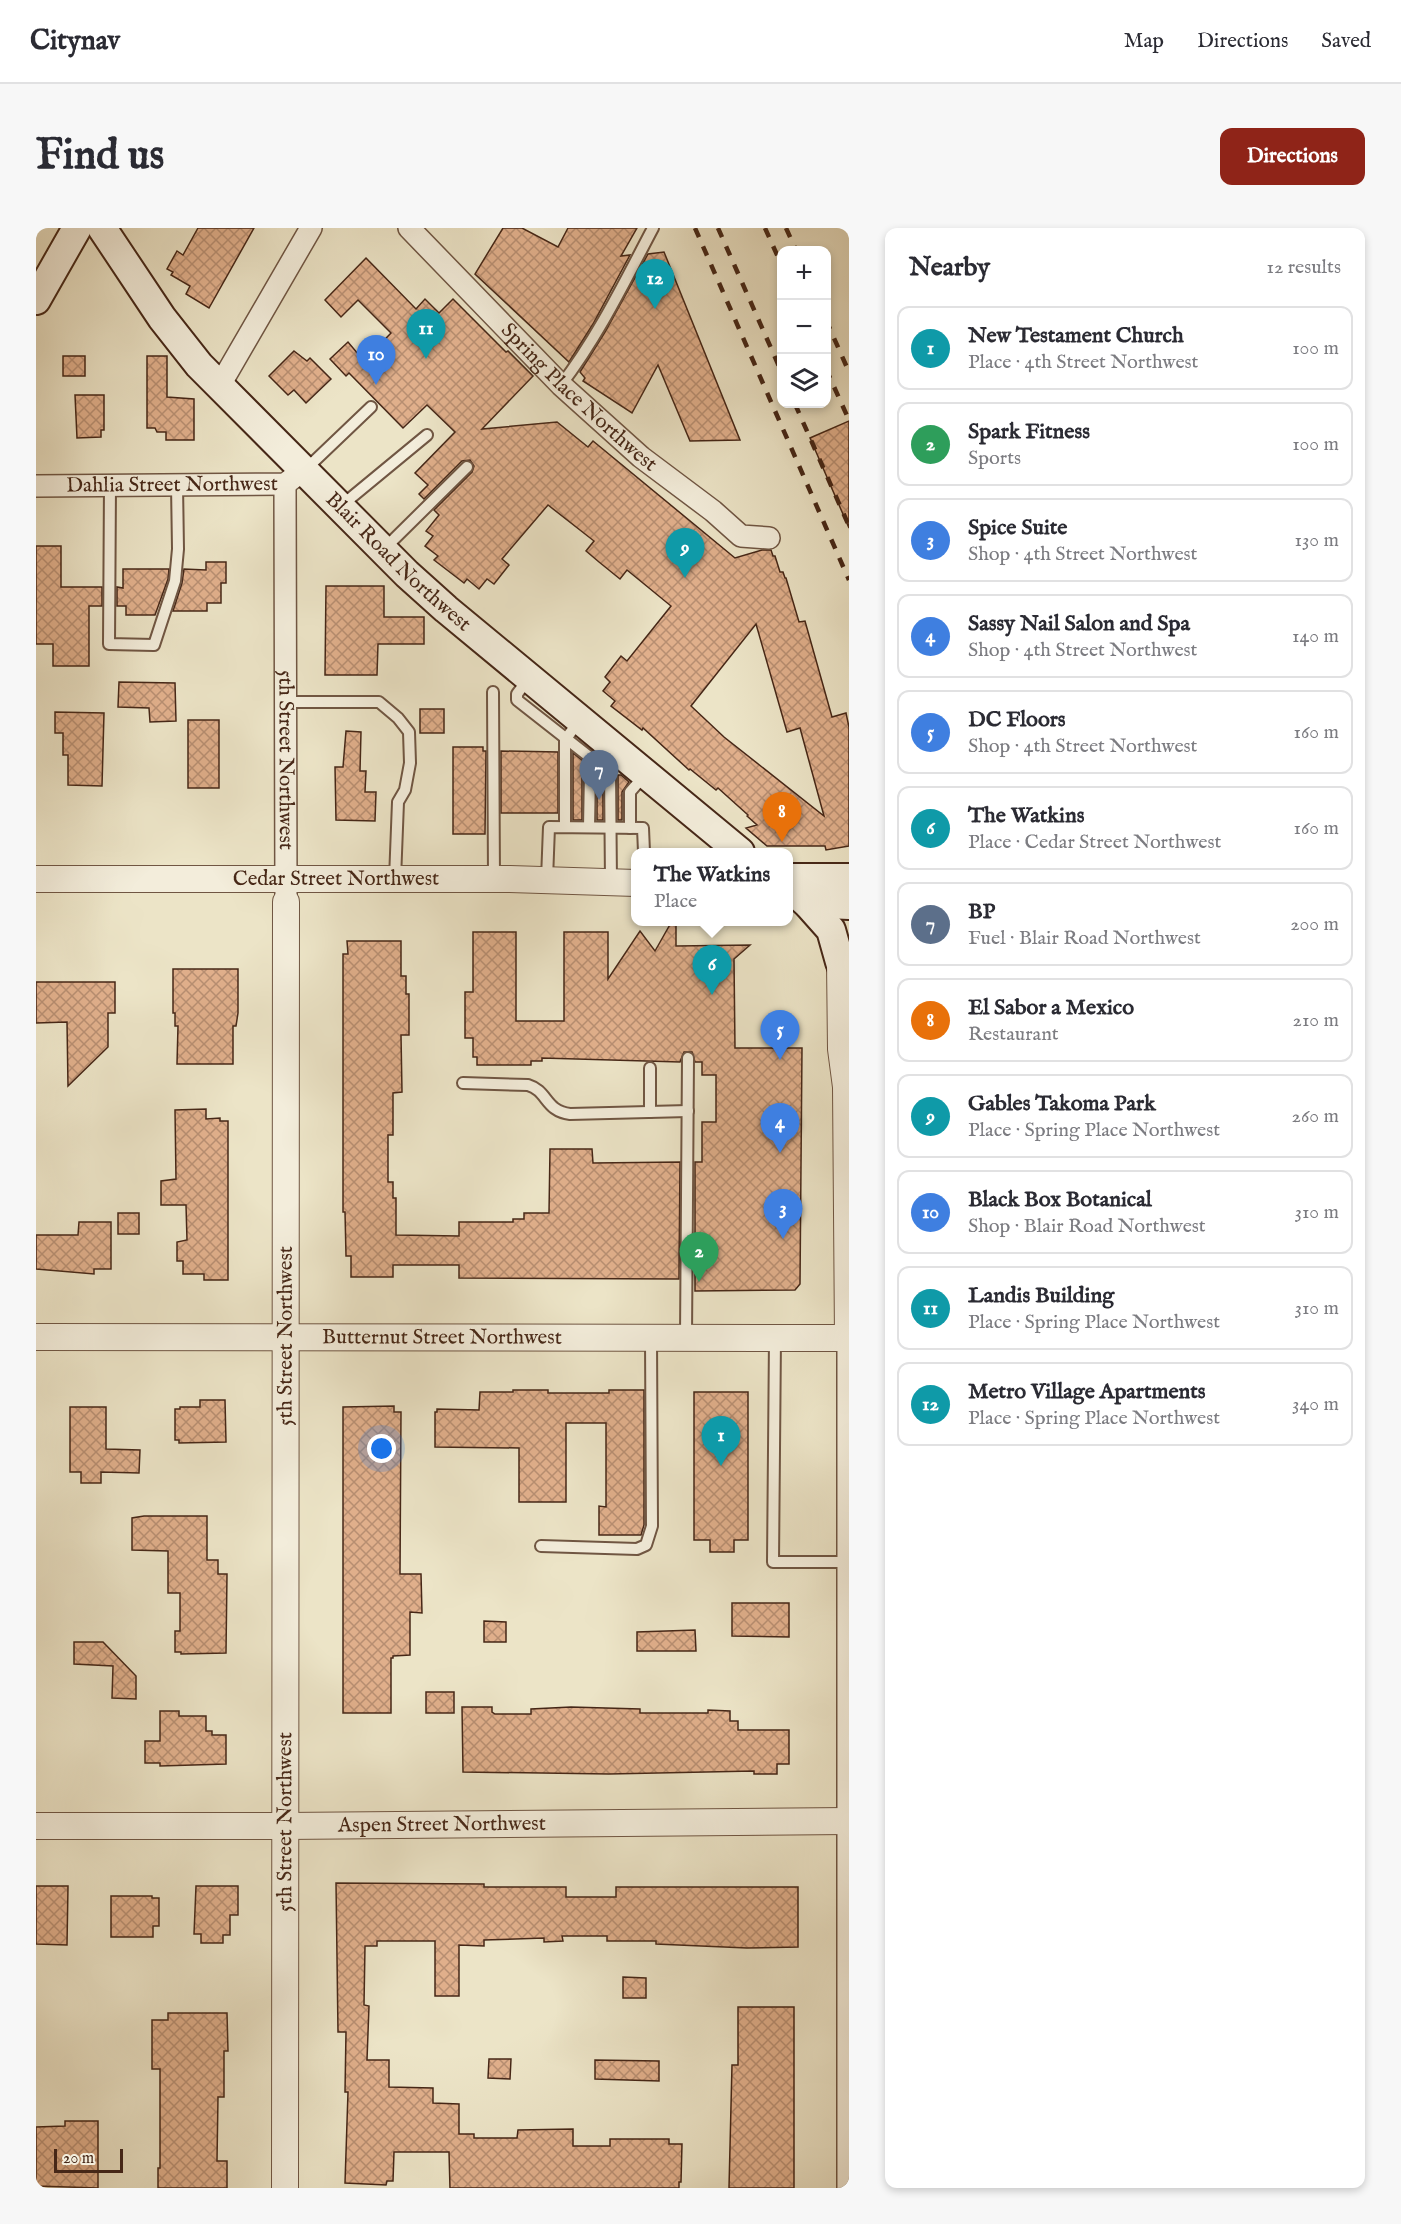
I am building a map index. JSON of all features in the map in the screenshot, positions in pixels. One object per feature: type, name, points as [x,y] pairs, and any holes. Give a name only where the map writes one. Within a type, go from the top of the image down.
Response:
[{"type":"main road","points":[[36,300],[77,228]]},
{"type":"main road","name":"Blair Road Northwest","points":[[102,228],[175,336],[199,365],[220,385],[295,477],[341,507],[446,609],[529,678],[573,730],[605,754],[646,774],[735,848]]},
{"type":"main road","points":[[793,879],[849,878]]},
{"type":"main road","points":[[795,896],[849,905]]},
{"type":"main road","points":[[795,896],[831,930],[844,973]]},
{"type":"street","points":[[220,385],[311,228]]},
{"type":"street","name":"Spring Place Northwest","points":[[409,228],[561,385],[640,457],[713,511],[741,536],[769,538]]},
{"type":"street","name":"Dahlia Street Northwest","points":[[36,486],[177,485],[295,477]]},
{"type":"street","name":"5th Street Northwest","points":[[285,2188],[286,702],[295,477]]},
{"type":"street","name":"Cedar Street Northwest","points":[[36,879],[286,891],[394,879],[547,879],[623,882]]},
{"type":"street","points":[[844,973],[841,1048],[846,1086],[848,1338],[848,2188]]},
{"type":"street","name":"Butternut Street Northwest","points":[[36,1337],[848,1338]]},
{"type":"street","name":"Aspen Street Northwest","points":[[36,1826],[848,1821]]},
{"type":"lane","points":[[561,385],[618,293],[653,228]]},
{"type":"lane","points":[[295,477],[371,407]]},
{"type":"lane","points":[[341,507],[427,435]]},
{"type":"lane","points":[[383,550],[467,467]]},
{"type":"lane","points":[[110,485],[109,644],[154,645],[175,580],[178,549],[177,485]]},
{"type":"lane","points":[[493,692],[494,879]]},
{"type":"lane","points":[[286,702],[379,702],[398,718],[409,732],[410,763],[405,790],[398,802],[394,879]]},
{"type":"lane","points":[[565,827],[573,730]]},
{"type":"lane","points":[[590,827],[590,772],[605,754]]},
{"type":"lane","points":[[605,754],[610,773],[609,827],[623,882]]},
{"type":"lane","points":[[630,828],[630,792],[646,774]]},
{"type":"lane","points":[[547,879],[547,830],[549,827],[643,828],[644,848]]},
{"type":"lane","points":[[686,1337],[688,1058]]},
{"type":"lane","points":[[650,1068],[650,1112]]},
{"type":"lane","points":[[463,1083],[528,1084],[537,1087],[559,1113],[688,1111]]},
{"type":"lane","points":[[541,1546],[638,1549],[646,1545],[652,1526],[651,1337]]},
{"type":"lane","points":[[775,1338],[773,1562],[847,1562]]},
{"type":"building","points":[[198,228],[254,228],[209,308],[186,294],[190,286],[171,275],[173,272],[167,269],[177,251],[183,255]]},
{"type":"building","points":[[503,228],[522,228],[558,247],[568,228],[637,228],[621,256],[630,255],[593,324],[569,362],[475,274]]},
{"type":"building","points":[[664,252],[740,440],[690,441],[658,365],[632,413],[583,381],[585,378],[580,372],[648,254]]},
{"type":"building","points":[[366,258],[416,309],[425,299],[439,313],[453,299],[533,376],[482,429],[557,422],[588,447],[593,441],[735,558],[762,550],[771,550],[780,572],[783,572],[786,578],[799,622],[805,621],[832,717],[846,713],[849,727],[849,846],[826,850],[825,846],[767,846],[746,828],[757,825],[718,788],[716,790],[689,770],[643,728],[642,730],[611,706],[615,701],[603,691],[610,682],[605,677],[621,656],[627,661],[671,606],[627,570],[620,579],[599,562],[586,551],[594,541],[548,505],[502,559],[509,565],[494,584],[487,579],[479,589],[467,579],[464,583],[434,560],[438,556],[425,546],[433,536],[426,531],[439,515],[434,510],[472,472],[474,466],[470,460],[462,461],[424,499],[419,494],[428,485],[415,473],[455,432],[427,405],[403,428],[349,373],[346,376],[330,359],[348,342],[364,361],[391,333],[358,300],[341,317],[325,300]],"holes":[[[756,624],[787,732],[800,728],[824,816],[724,737],[691,706]]]},
{"type":"building","points":[[294,351],[307,361],[310,358],[331,379],[306,403],[294,390],[288,395],[269,376]]},
{"type":"building","points":[[63,356],[85,356],[85,376],[63,376]]},
{"type":"building","points":[[147,356],[167,356],[167,397],[194,399],[194,440],[166,440],[166,432],[157,432],[155,428],[147,428]]},
{"type":"building","points":[[75,395],[104,395],[104,430],[101,430],[101,437],[77,438]]},
{"type":"building","points":[[849,421],[849,528],[810,438]]},
{"type":"building","points":[[36,546],[61,546],[61,587],[102,587],[102,606],[89,606],[89,666],[53,666],[53,644],[36,644]]},
{"type":"building","points":[[206,562],[226,562],[226,583],[221,583],[221,603],[207,603],[207,611],[173,611],[184,569],[206,570]]},
{"type":"building","points":[[123,569],[169,569],[168,579],[155,615],[126,615],[126,606],[117,606],[117,587],[123,588]]},
{"type":"building","points":[[326,586],[384,586],[384,617],[424,617],[424,644],[378,644],[377,675],[325,675]]},
{"type":"building","points":[[119,682],[175,683],[176,721],[150,722],[149,708],[118,707]]},
{"type":"building","points":[[420,709],[444,709],[444,733],[420,733]]},
{"type":"building","points":[[55,712],[104,713],[102,786],[68,785],[68,755],[63,755],[63,733],[55,733]]},
{"type":"building","points":[[188,720],[219,720],[219,788],[188,788]]},
{"type":"building","points":[[346,731],[361,732],[360,771],[366,771],[365,792],[376,792],[375,821],[336,820],[335,767],[343,767]]},
{"type":"building","points":[[453,747],[483,747],[483,751],[486,751],[485,834],[453,834]]},
{"type":"building","points":[[501,751],[558,752],[558,813],[501,813]]},
{"type":"building","points":[[573,753],[587,764],[582,772],[582,820],[573,820]]},
{"type":"building","points":[[597,775],[603,777],[603,820],[597,820]]},
{"type":"building","points":[[618,775],[629,782],[622,792],[622,820],[618,820]]},
{"type":"building","points":[[669,926],[676,926],[676,946],[750,945],[734,959],[735,1048],[802,1048],[800,1284],[795,1290],[695,1291],[695,1162],[702,1162],[702,1122],[716,1122],[716,1075],[702,1075],[702,1062],[695,1062],[692,1052],[684,1052],[680,1062],[542,1058],[542,1061],[531,1061],[531,1065],[477,1065],[477,1057],[473,1057],[473,1038],[465,1038],[465,992],[473,992],[473,932],[516,932],[516,1021],[564,1021],[564,932],[608,932],[608,979],[640,931],[655,951]]},
{"type":"building","points":[[347,941],[401,941],[401,976],[406,976],[406,994],[409,994],[409,1035],[401,1035],[402,1092],[393,1093],[393,1135],[388,1135],[388,1182],[393,1182],[393,1198],[396,1198],[396,1235],[459,1236],[459,1222],[513,1222],[513,1219],[524,1219],[524,1213],[549,1213],[550,1149],[592,1149],[593,1163],[680,1162],[679,1279],[459,1278],[459,1265],[393,1265],[393,1277],[351,1277],[351,1256],[346,1256],[345,1212],[343,1212],[343,954],[348,954]]},
{"type":"building","points":[[173,969],[238,969],[238,1013],[236,1026],[233,1026],[233,1064],[177,1064],[178,1026],[175,1026],[175,1013],[173,1013]]},
{"type":"building","points":[[36,982],[115,982],[115,1013],[108,1013],[108,1047],[68,1086],[67,1022],[36,1023]]},
{"type":"building","points":[[206,1109],[206,1119],[220,1118],[220,1121],[228,1121],[228,1280],[204,1280],[204,1274],[183,1274],[183,1261],[177,1261],[177,1242],[187,1240],[186,1205],[161,1205],[161,1181],[176,1179],[175,1110]]},
{"type":"building","points":[[118,1213],[139,1213],[139,1234],[118,1234]]},
{"type":"building","points":[[79,1222],[111,1222],[111,1269],[94,1269],[94,1274],[36,1269],[36,1235],[78,1235]]},
{"type":"building","points":[[513,1390],[548,1390],[548,1393],[609,1393],[609,1390],[644,1390],[644,1525],[641,1535],[599,1535],[599,1506],[606,1507],[606,1423],[566,1423],[566,1502],[519,1502],[519,1448],[435,1447],[435,1412],[437,1409],[479,1410],[480,1392],[513,1392]]},
{"type":"building","points":[[694,1392],[748,1392],[748,1540],[734,1540],[734,1552],[710,1552],[710,1540],[694,1540]]},
{"type":"building","points":[[200,1400],[225,1400],[226,1442],[179,1443],[179,1440],[175,1440],[175,1409],[200,1407]]},
{"type":"building","points":[[394,1406],[394,1412],[401,1412],[400,1574],[421,1574],[422,1613],[410,1612],[410,1655],[391,1658],[391,1713],[343,1713],[343,1407]]},
{"type":"building","points":[[70,1407],[106,1407],[106,1449],[140,1450],[139,1473],[101,1472],[101,1483],[81,1483],[81,1472],[70,1472]]},
{"type":"building","points":[[207,1516],[207,1560],[218,1560],[218,1574],[227,1574],[226,1653],[181,1654],[181,1652],[175,1652],[175,1631],[180,1631],[180,1593],[168,1593],[168,1551],[132,1550],[132,1518]]},
{"type":"building","points":[[732,1603],[789,1603],[789,1637],[732,1636]]},
{"type":"building","points":[[484,1621],[506,1622],[506,1642],[484,1642]]},
{"type":"building","points":[[695,1630],[696,1651],[637,1651],[637,1632]]},
{"type":"building","points":[[74,1642],[103,1642],[136,1676],[136,1699],[112,1698],[113,1666],[74,1664]]},
{"type":"building","points":[[426,1692],[454,1692],[454,1713],[426,1713]]},
{"type":"building","points":[[462,1707],[492,1707],[492,1712],[495,1714],[531,1714],[531,1709],[571,1707],[640,1709],[640,1713],[730,1711],[730,1721],[738,1721],[738,1730],[789,1730],[789,1764],[777,1764],[777,1774],[754,1774],[754,1771],[609,1774],[463,1772]]},
{"type":"building","points":[[160,1711],[179,1711],[179,1716],[206,1716],[206,1731],[212,1731],[212,1735],[226,1735],[226,1764],[160,1766],[160,1763],[145,1763],[145,1741],[160,1741]]},
{"type":"building","points":[[336,1883],[566,1887],[566,1897],[616,1897],[616,1887],[798,1887],[798,1947],[747,1948],[656,1944],[656,1941],[607,1941],[607,1936],[562,1936],[563,1941],[544,1942],[544,1938],[484,1940],[484,1946],[459,1945],[459,1996],[435,1996],[435,1941],[377,1941],[377,1946],[365,1946],[364,2005],[369,2006],[367,2060],[389,2060],[389,2087],[433,2088],[433,2103],[459,2104],[459,2134],[474,2134],[474,2138],[517,2138],[518,2130],[573,2129],[573,2146],[610,2146],[610,2139],[669,2139],[669,2144],[682,2144],[681,2182],[679,2182],[679,2188],[450,2188],[449,2152],[394,2152],[393,2181],[387,2181],[386,2185],[345,2183],[348,2092],[345,2092],[346,2032],[338,2032]]},
{"type":"building","points":[[36,1886],[68,1886],[67,1945],[36,1944]]},
{"type":"building","points":[[196,1886],[238,1886],[238,1915],[230,1915],[230,1935],[223,1935],[223,1943],[201,1943],[201,1934],[194,1934]]},
{"type":"building","points":[[111,1896],[159,1898],[159,1926],[153,1926],[153,1937],[111,1937]]},
{"type":"building","points":[[623,1977],[646,1978],[646,1998],[623,1998]]},
{"type":"building","points":[[738,2007],[794,2007],[794,2188],[729,2188],[732,2065],[738,2065]]},
{"type":"building","points":[[168,2013],[227,2013],[228,2051],[224,2051],[224,2097],[218,2097],[217,2161],[227,2161],[227,2188],[158,2188],[160,2069],[152,2069],[152,2020],[168,2020]]},
{"type":"building","points":[[489,2059],[511,2059],[510,2079],[488,2078]]},
{"type":"building","points":[[595,2060],[659,2061],[659,2081],[595,2079]]},
{"type":"building","points":[[65,2121],[98,2121],[98,2188],[36,2186],[36,2127],[65,2126]]},
{"type":"railway","points":[[695,228],[849,580]]},
{"type":"railway","points":[[718,228],[777,362]]},
{"type":"railway","points":[[765,228],[777,255]]},
{"type":"railway","points":[[786,228],[794,246]]},
{"type":"railway","points":[[831,331],[849,372]]},
{"type":"railway","points":[[831,380],[849,420]]},
{"type":"railway","points":[[797,408],[849,526]]},
{"type":"place","name":"Metro Village Apartments","points":[[655,309]]},
{"type":"place","name":"Landis Building","points":[[426,359]]},
{"type":"place","name":"Black Box Botanical","points":[[376,385]]},
{"type":"place","name":"Gables Takoma Park","points":[[685,578]]},
{"type":"place","name":"BP","points":[[599,800]]},
{"type":"place","name":"El Sabor a Mexico","points":[[782,842]]},
{"type":"place","name":"The Watkins","points":[[712,995]]},
{"type":"place","name":"DC Floors","points":[[780,1060]]},
{"type":"place","name":"Sassy Nail Salon and Spa","points":[[780,1153]]},
{"type":"place","name":"Spice Suite","points":[[783,1239]]},
{"type":"place","name":"Spark Fitness","points":[[699,1282]]},
{"type":"place","name":"New Testament Church","points":[[721,1466]]}]
